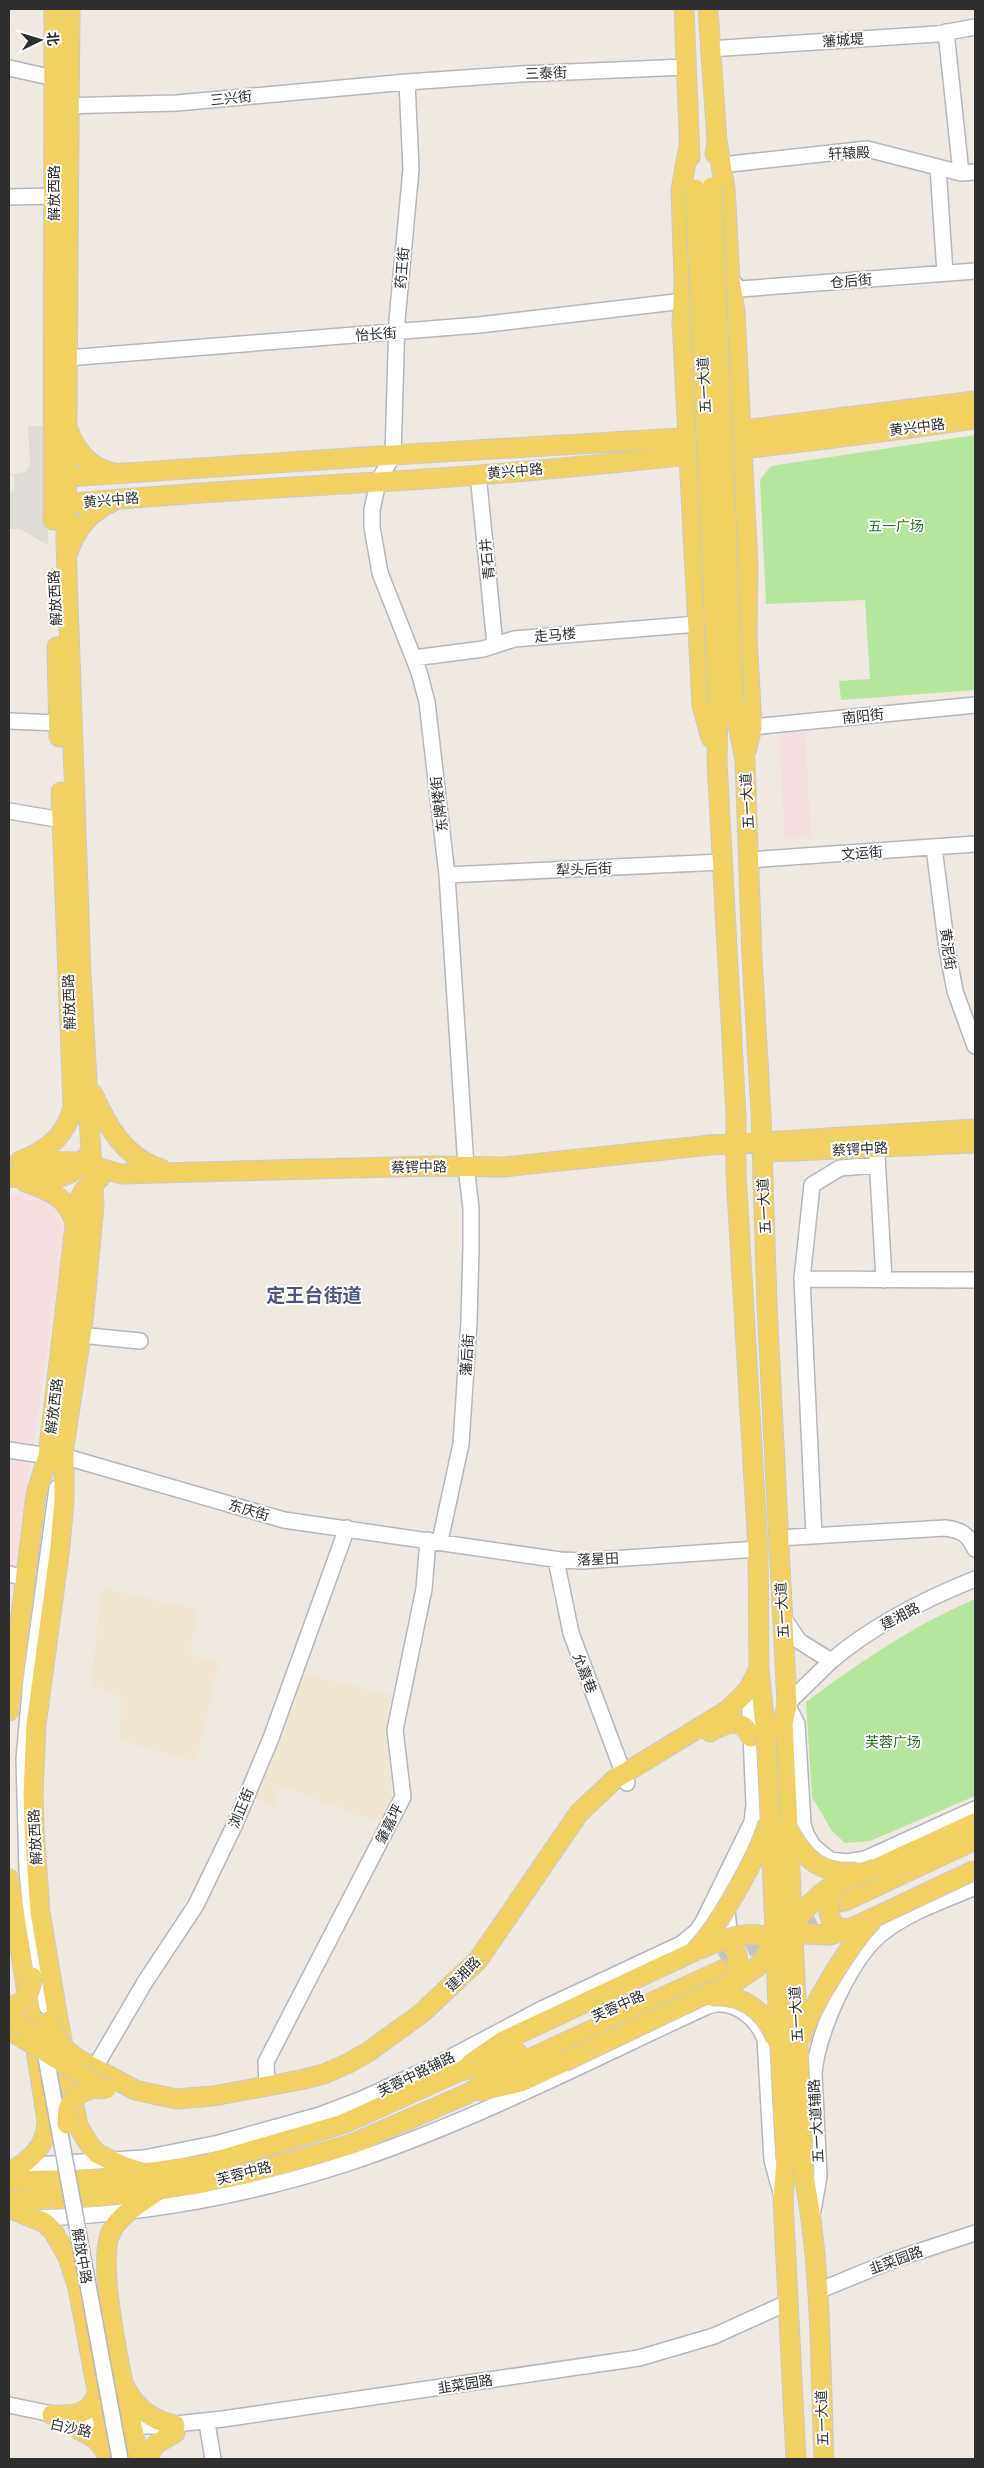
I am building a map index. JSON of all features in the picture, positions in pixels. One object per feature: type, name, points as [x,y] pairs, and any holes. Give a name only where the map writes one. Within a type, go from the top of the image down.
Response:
[{"type":"main road","name":"解放西路","points":[[54,9],[62,80]]},
{"type":"main road","name":"解放西路","points":[[59,478],[66,422],[67,358],[62,80],[70,9]]},
{"type":"main road","name":"五一大道","points":[[684,9],[688,144],[681,190],[684,300],[682,322],[702,706],[717,761]]},
{"type":"main road","name":"五一大道","points":[[708,9],[717,141],[725,188],[730,280],[735,312],[748,566],[748,635],[752,727],[745,760],[761,1114],[752,1145],[743,1327],[758,1549],[759,1736],[784,1918],[794,1973],[788,2050],[786,2160],[782,2200],[796,2459]]},
{"type":"main road","name":"解放西路","points":[[12,1169],[41,1152],[53,1142],[68,1124],[73,1106],[59,723],[59,478],[54,196],[62,106]]},
{"type":"main road","name":"五一大道","points":[[703,188],[717,141]]},
{"type":"main road","name":"五一大道","points":[[688,144],[703,188],[726,705],[717,761],[736,1115],[752,1145],[763,1184],[787,1704],[784,1724],[791,1890],[777,1950],[804,2176],[812,2219],[818,2291],[824,2459]]},
{"type":"main road","name":"黄兴中路","points":[[742,440],[975,401]]},
{"type":"main road","name":"黄兴中路","points":[[59,504],[220,490],[378,482],[478,474],[742,440],[975,419]]},
{"type":"main road","points":[[66,422],[71,438],[84,456],[101,469],[120,474]]},
{"type":"main road","name":"黄兴中路","points":[[59,478],[393,455],[689,446]]},
{"type":"main road","points":[[66,564],[72,544],[83,523],[101,507],[121,499]]},
{"type":"main road","name":"解放西路","points":[[9,1711],[17,1576],[36,1494],[56,1456],[80,1335],[93,1222],[88,1084],[81,974],[66,564],[59,504]]},
{"type":"main road","name":"五一大道","points":[[726,705],[745,760]]},
{"type":"main road","points":[[88,1084],[104,1120],[124,1146],[147,1164],[169,1172]]},
{"type":"main road","points":[[761,1114],[775,1133],[797,1146],[774,1161],[765,1173],[763,1184]]},
{"type":"main road","points":[[699,1146],[715,1140],[729,1131],[736,1115]]},
{"type":"main road","name":"蔡锷中路","points":[[797,1146],[975,1129]]},
{"type":"main road","name":"蔡锷中路","points":[[90,1164],[121,1174],[503,1167],[699,1146],[797,1146],[877,1156],[975,1143]]},
{"type":"main road","name":"解放西路","points":[[90,1164],[80,1195],[76,1224],[56,1456],[64,1500],[34,1759],[33,1794],[36,1870],[46,1950],[76,2117],[91,2147],[112,2161],[148,2174]]},
{"type":"main road","points":[[12,1169],[64,1177],[90,1164]]},
{"type":"main road","points":[[12,1169],[38,1186],[60,1197],[71,1209],[76,1224]]},
{"type":"main road","name":"建湘路","points":[[46,2051],[106,2089],[145,2105],[170,2109],[194,2109],[327,2083],[374,2061],[430,2020],[486,1967],[587,1818],[605,1799],[628,1777],[719,1716],[743,1697],[759,1669]]},
{"type":"main road","name":"建湘路","points":[[76,2058],[135,2090],[176,2099],[206,2097],[267,2086],[324,2074],[349,2063],[393,2036],[446,1993],[478,1960],[579,1813],[599,1792],[724,1724],[740,1724],[748,1731],[759,1736]]},
{"type":"main road","points":[[695,1951],[709,1935],[757,1850],[765,1832],[770,1809]]},
{"type":"main road","points":[[724,1972],[757,1967],[777,1950],[784,1918],[838,1882],[875,1868],[975,1823]]},
{"type":"main road","points":[[788,1828],[804,1853],[825,1869],[842,1873],[875,1868]]},
{"type":"main road","points":[[784,1918],[806,1934],[821,1936],[846,1915],[975,1840]]},
{"type":"main road","points":[[838,1882],[830,1894],[829,1912],[836,1927],[846,1915],[975,1853]]},
{"type":"main road","points":[[846,1915],[883,1912],[975,1870]]},
{"type":"main road","points":[[9,1879],[47,2120],[46,2134],[37,2152],[14,2169]]},
{"type":"main road","points":[[702,1996],[726,1996],[751,2005],[764,2018],[788,2050],[860,1935],[883,1912]]},
{"type":"main road","name":"芙蓉中路","points":[[458,2072],[544,2015],[722,1939],[733,1936],[754,1935],[777,1950]]},
{"type":"main road","points":[[722,1939],[732,1944],[737,1955],[736,1978],[724,1972]]},
{"type":"main road","points":[[777,1950],[794,1973]]},
{"type":"main road","name":"芙蓉中路","points":[[467,2094],[522,2082],[566,2066],[702,1996],[724,1972]]},
{"type":"main road","name":"芙蓉中路","points":[[9,2201],[96,2197],[159,2190],[223,2179],[333,2150],[370,2138],[467,2094],[504,2071],[724,1972]]},
{"type":"main road","name":"芙蓉中路","points":[[9,2182],[102,2180],[203,2165],[328,2129],[458,2072],[499,2060],[724,1972]]},
{"type":"main road","points":[[9,2007],[25,1999],[32,1987],[32,1977]]},
{"type":"main road","points":[[9,2018],[46,2051]]},
{"type":"main road","points":[[49,2021],[60,2045],[76,2058]]},
{"type":"main road","points":[[9,2030],[46,2051],[76,2058]]},
{"type":"main road","points":[[67,2124],[68,2110],[75,2096],[92,2088],[106,2089]]},
{"type":"main road","name":"解放中路","points":[[139,2459],[107,2290],[106,2256],[112,2230],[131,2210],[159,2190]]},
{"type":"main road","name":"解放中路","points":[[9,2208],[36,2218],[53,2231],[68,2257],[75,2274],[110,2459]]},
{"type":"main road","points":[[125,2386],[135,2402],[152,2418],[175,2429],[156,2444],[146,2459]]},
{"type":"main road","points":[[52,2415],[72,2415],[88,2410],[93,2404],[97,2390]]},
{"type":"main road","points":[[80,2430],[96,2439],[110,2459]]},
{"type":"street","name":"藩城堤","points":[[710,49],[946,32],[975,27]]},
{"type":"street","points":[[946,32],[968,173]]},
{"type":"street","name":"三泰街","points":[[407,82],[521,74],[686,67]]},
{"type":"street","points":[[9,68],[62,80]]},
{"type":"street","name":"三兴街","points":[[62,106],[177,103],[407,82]]},
{"type":"street","name":"药王街","points":[[393,455],[397,332],[411,169],[407,82]]},
{"type":"street","name":"轩辕殿","points":[[721,165],[867,149],[968,173]]},
{"type":"street","points":[[938,167],[945,273]]},
{"type":"street","points":[[9,197],[54,196]]},
{"type":"street","name":"仓后街","points":[[730,280],[736,288],[740,289],[854,282],[975,271]]},
{"type":"street","name":"怡长街","points":[[67,358],[397,332],[545,318],[684,300]]},
{"type":"street","name":"东牌楼街","points":[[393,455],[378,482],[372,510],[377,558],[388,594],[414,658],[427,702],[447,875],[466,1167]]},
{"type":"street","name":"青石井","points":[[478,474],[495,645]]},
{"type":"street","name":"走马楼","points":[[414,658],[483,649],[514,639],[698,624]]},
{"type":"street","name":"南阳街","points":[[752,727],[975,705]]},
{"type":"street","points":[[9,721],[59,723]]},
{"type":"street","points":[[9,811],[62,820]]},
{"type":"street","name":"文运街","points":[[749,860],[975,844]]},
{"type":"street","name":"黄泥街","points":[[934,848],[946,949],[954,991],[975,1046]]},
{"type":"street","name":"犁头后街","points":[[447,875],[722,862]]},
{"type":"street","points":[[814,1536],[802,1280],[812,1185],[840,1168],[877,1156],[884,1280]]},
{"type":"street","name":"藩后街","points":[[434,1540],[461,1444],[471,1248],[471,1208],[466,1167]]},
{"type":"street","points":[[802,1280],[975,1280]]},
{"type":"street","points":[[80,1335],[140,1341]]},
{"type":"street","name":"东庆街","points":[[9,1450],[56,1456],[284,1520],[434,1540]]},
{"type":"street","name":"解放西路","points":[[46,2051],[32,1977],[18,1871],[15,1758],[56,1456]]},
{"type":"street","name":"浏正街","points":[[94,2069],[145,1982],[196,1905],[235,1824],[271,1738],[348,1528]]},
{"type":"street","points":[[778,1538],[945,1528],[960,1530],[970,1539],[975,1549]]},
{"type":"street","name":"落星田","points":[[434,1540],[556,1560],[580,1561],[758,1549]]},
{"type":"street","name":"肇嘉坪","points":[[267,2086],[266,2062],[403,1798],[395,1730],[434,1540]]},
{"type":"street","name":"解放西路","points":[[44,1544],[28,1712],[24,1791],[31,1912],[49,2021],[46,2051]]},
{"type":"street","name":"允嘉巷","points":[[556,1560],[571,1633],[628,1777]]},
{"type":"street","name":"允嘉巷","points":[[580,1561],[569,1584],[570,1608],[628,1777]]},
{"type":"street","name":"建湘路","points":[[787,1704],[852,1643],[951,1589],[975,1579]]},
{"type":"street","points":[[782,1615],[800,1641],[831,1661]]},
{"type":"street","points":[[749,1688],[759,1736],[754,1814],[740,1848],[808,1840]]},
{"type":"street","points":[[787,1704],[797,1724],[803,1824],[808,1840],[818,1852],[833,1861],[855,1862],[865,1859],[975,1809]]},
{"type":"street","name":"芙蓉中路辅路","points":[[14,2169],[144,2158],[193,2149],[320,2115],[426,2070],[544,2015],[681,1944],[697,1931],[740,1848]]},
{"type":"street","points":[[833,1861],[842,1988]]},
{"type":"street","points":[[724,1881],[738,2009]]},
{"type":"street","name":"五一大道辅路","points":[[812,2219],[819,2176],[814,2072],[815,2057],[825,2024],[842,1988],[863,1956],[884,1932],[897,1923],[975,1887]]},
{"type":"street","points":[[36,2218],[99,2215],[131,2210],[254,2188],[348,2163],[458,2119],[566,2066],[708,2006],[722,2004],[738,2009],[748,2015],[761,2030],[766,2049],[772,2160],[782,2200]]},
{"type":"street","points":[[761,2030],[825,2024]]},
{"type":"street","name":"解放中路","points":[[46,2051],[67,2124],[129,2459]]},
{"type":"street","name":"解放中路","points":[[46,2051],[120,2459]]},
{"type":"street","name":"韭菜园路","points":[[818,2291],[896,2259],[975,2233]]},
{"type":"street","name":"韭菜园路","points":[[175,2429],[639,2358],[714,2336],[789,2308]]},
{"type":"street","name":"韭菜园路","points":[[133,2431],[208,2429],[627,2366],[696,2348],[789,2308]]},
{"type":"street","name":"白沙路","points":[[9,2405],[104,2430]]},
{"type":"street","name":"白沙路","points":[[9,2413],[80,2430],[133,2431]]},
{"type":"street","points":[[208,2429],[213,2459]]},
{"type":"shaded area","points":[[28,426],[49,426],[48,545],[20,529],[9,529],[9,495],[14,489],[14,478],[11,474],[25,472],[30,464]]},
{"type":"shaded area","points":[[805,732],[811,837],[785,839],[779,734]]},
{"type":"shaded area","points":[[9,1195],[36,1195],[53,1203],[60,1217],[64,1235],[15,1568],[9,1566]]},
{"type":"shaded area","points":[[102,1588],[198,1610],[190,1654],[219,1662],[196,1763],[119,1739],[122,1698],[91,1684]]},
{"type":"shaded area","points":[[304,1674],[391,1695],[385,1725],[392,1798],[379,1823],[281,1786],[274,1808],[255,1799]]},
{"type":"green space","name":"五一广场","points":[[975,435],[975,690],[841,700],[839,681],[870,679],[865,600],[766,604],[760,480],[771,466]]},
{"type":"green space","name":"芙蓉广场","points":[[975,1599],[975,1796],[870,1841],[845,1843],[832,1831],[812,1797],[806,1702],[909,1632]]},
{"type":"tunnel","points":[[721,1960],[841,1902]]},
{"type":"district","name":"定王台街道","points":[[314,1295]]}]
